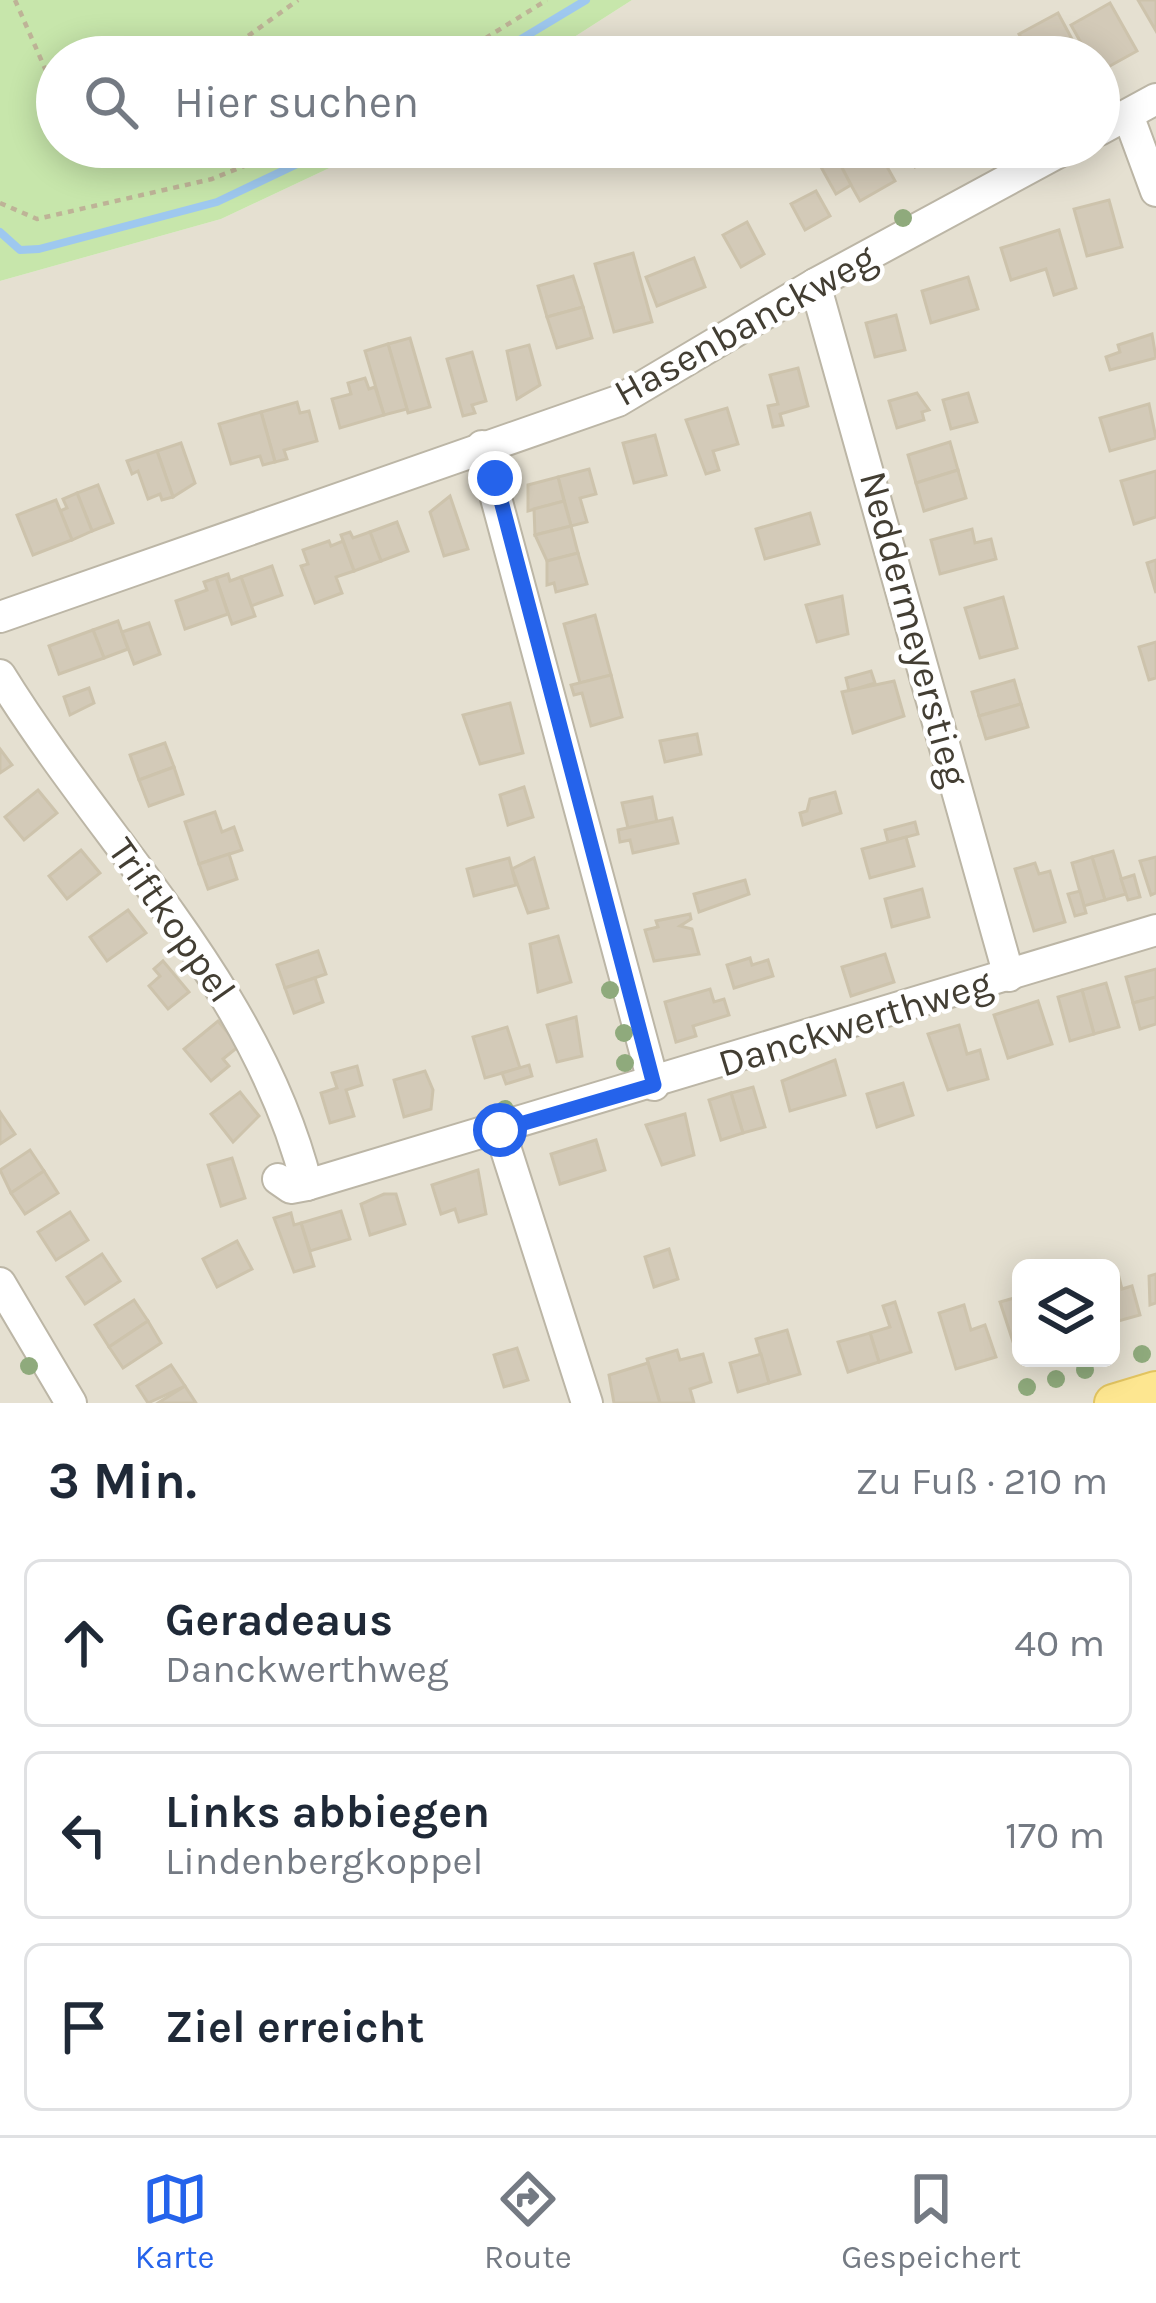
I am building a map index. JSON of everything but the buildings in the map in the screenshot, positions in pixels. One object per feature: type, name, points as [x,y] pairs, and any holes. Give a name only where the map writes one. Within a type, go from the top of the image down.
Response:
[{"type":"main road","points":[[1113,1403],[1156,1390]]},
{"type":"street","points":[[1142,107],[1156,191]]},
{"type":"street","name":"Hasenbanckweg","points":[[0,617],[618,400],[815,284],[1029,168]]},
{"type":"street","name":"Neddermeyerstieg","points":[[815,284],[1009,976]]},
{"type":"street","points":[[482,446],[495,478],[654,1085]]},
{"type":"street","name":"Triftkoppel","points":[[0,675],[248,1029],[284,1107],[293,1182]]},
{"type":"street","name":"Danckwerthweg","points":[[293,1182],[500,1130],[1156,930]]},
{"type":"street","points":[[500,1130],[587,1403]]},
{"type":"street","points":[[0,1283],[71,1403]]},
{"type":"path","points":[[15,0],[36,48]]},
{"type":"path","points":[[248,36],[298,0]]},
{"type":"path","points":[[489,36],[547,0]]},
{"type":"path","points":[[0,203],[37,219],[212,179],[239,168]]},
{"type":"shaded area","points":[[632,0],[1156,0],[1156,1403],[0,1403],[0,281],[221,219],[329,168],[1120,168],[1120,36],[576,36]]},
{"type":"green space","points":[[0,0],[632,0],[576,36],[36,36],[36,168],[329,168],[221,219],[0,281]]},
{"type":"waterway","points":[[526,36],[586,0]]},
{"type":"waterway","points":[[0,232],[20,250],[39,249],[217,202],[289,168]]},
{"type":"route","points":[[495,478],[654,1085],[500,1130]]}]
